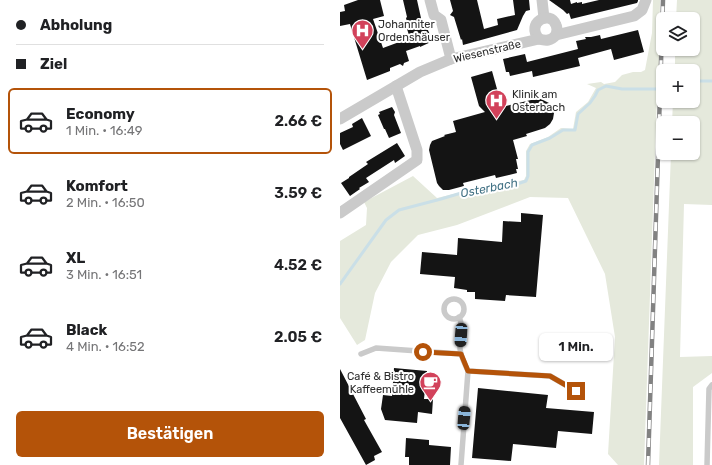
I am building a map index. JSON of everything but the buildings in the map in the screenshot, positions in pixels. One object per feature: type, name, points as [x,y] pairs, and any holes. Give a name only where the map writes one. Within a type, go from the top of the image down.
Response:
[{"type":"street","points":[[430,0],[434,15],[442,20],[451,59]]},
{"type":"street","points":[[542,0],[544,18]]},
{"type":"street","name":"Wiesenstraße","points":[[340,119],[420,72],[451,59],[539,39],[544,41],[552,39],[556,35],[634,16],[644,5]]},
{"type":"street","points":[[539,39],[535,31],[535,27],[540,20],[544,18],[549,18],[556,23],[556,35]]},
{"type":"street","points":[[340,213],[417,160],[417,150],[396,86]]},
{"type":"lane","points":[[459,317],[462,322],[460,348],[468,371],[460,465]]},
{"type":"lane","points":[[361,354],[376,348],[461,354]]},
{"type":"lane","points":[[468,371],[550,376],[576,391]]},
{"type":"lane","points":[[707,465],[709,389],[712,385]]},
{"type":"shaded area","points":[[653,0],[660,0],[660,12],[656,12],[656,56],[659,56],[659,64],[656,64],[657,108],[644,465],[618,465],[608,454],[615,337],[605,274],[568,198],[530,197],[457,225],[418,235],[391,262],[375,293],[365,340],[357,345],[340,318],[340,241],[366,225],[367,208],[364,202],[413,176],[437,198],[474,189],[524,180],[526,176],[526,151],[530,144],[548,137],[561,128],[573,129],[576,112],[588,102],[596,88],[587,84],[601,82],[604,84],[615,82],[622,75],[645,70],[652,33]]},
{"type":"shaded area","points":[[677,0],[712,0],[712,205],[684,204],[680,357],[712,356],[712,373],[693,387],[693,465],[659,465],[671,160],[700,160],[700,116],[672,116],[673,108],[700,108],[700,64],[675,64],[675,56],[700,56],[700,12],[676,12]]},
{"type":"waterway","name":"Osterbach","points":[[700,81],[712,81]]},
{"type":"waterway","name":"Osterbach","points":[[340,284],[386,220],[399,210],[468,191],[526,181],[528,176],[528,152],[532,145],[550,138],[563,130],[575,130],[578,114],[590,103],[598,90],[606,86],[622,89],[656,89]]},
{"type":"railway","points":[[648,465],[663,0]]},
{"type":"place","name":"Johanniter Ordenshäuser","points":[[363,50]]},
{"type":"place","name":"Klinik am Osterbach","points":[[496,120]]},
{"type":"place","name":"Café & Bistro Kaffeemühle","points":[[430,402]]},
{"type":"route","points":[[423,352],[461,354],[468,371],[550,376],[576,391]]}]
